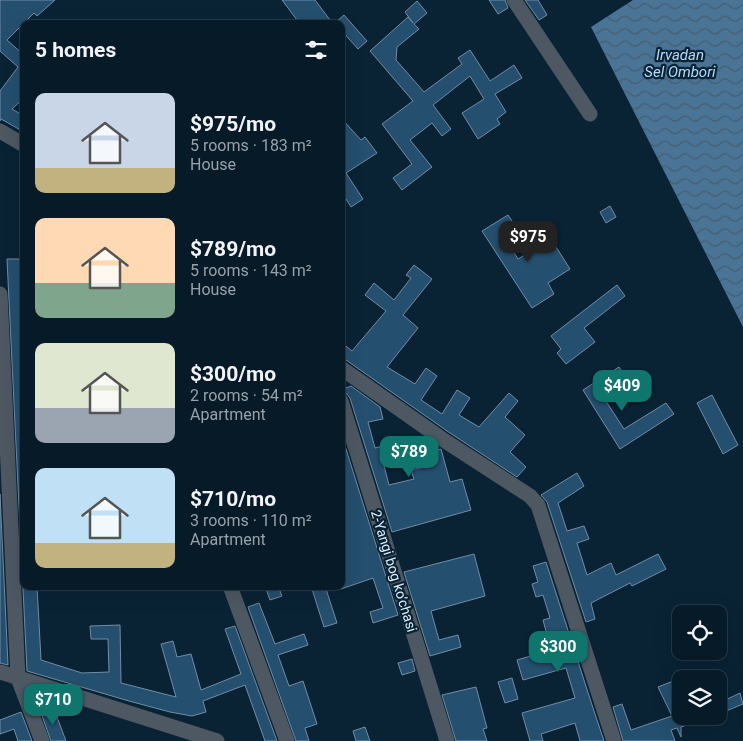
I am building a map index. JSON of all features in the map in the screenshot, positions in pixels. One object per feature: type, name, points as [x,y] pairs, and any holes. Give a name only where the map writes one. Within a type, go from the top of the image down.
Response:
[{"type":"street","points":[[514,0],[590,114]]},
{"type":"street","points":[[0,131],[20,143]]},
{"type":"street","points":[[0,294],[18,678],[42,741]]},
{"type":"street","points":[[345,371],[442,439],[530,496],[538,505],[614,741]]},
{"type":"street","name":"2-Yangi bog koʼchasi","points":[[345,414],[447,741]]},
{"type":"street","points":[[231,590],[286,741]]},
{"type":"street","points":[[0,672],[196,737],[217,741]]},
{"type":"water","name":"Irvadan Sel Ombori","points":[[633,0],[743,0],[743,327],[591,27]]},
{"type":"building","points":[[0,0],[55,0],[37,16],[34,13],[27,20],[20,20],[20,27],[7,40],[20,51],[20,102],[12,109],[20,114],[20,130],[1,119],[0,121],[0,91],[18,67],[0,51]]},
{"type":"building","points":[[282,0],[315,0],[330,20],[297,20]]},
{"type":"building","points":[[489,0],[505,0],[508,8],[498,14]]},
{"type":"building","points":[[525,0],[538,0],[547,15],[539,20]]},
{"type":"building","points":[[417,1],[427,13],[414,24],[419,29],[397,47],[396,60],[424,92],[462,64],[458,58],[470,50],[490,81],[514,65],[522,78],[495,94],[506,112],[497,119],[500,124],[478,139],[462,113],[484,99],[470,76],[433,105],[451,129],[442,136],[432,123],[410,140],[432,167],[402,190],[393,178],[412,164],[382,124],[413,101],[370,51],[408,17],[413,23],[405,12]]},
{"type":"building","points":[[344,15],[367,41],[358,49],[345,34],[345,20],[338,20]]},
{"type":"building","points":[[345,122],[361,140],[365,137],[377,153],[346,173],[363,199],[351,207],[345,197]]},
{"type":"building","points":[[610,206],[616,217],[606,223],[600,212]]},
{"type":"building","points":[[508,215],[516,227],[503,235],[518,259],[551,239],[570,269],[548,283],[554,294],[532,308],[482,231]]},
{"type":"building","points":[[7,259],[20,259],[20,527]]},
{"type":"building","points":[[414,265],[432,279],[403,315],[418,328],[387,367],[415,384],[426,368],[437,376],[421,400],[442,414],[457,390],[470,398],[459,415],[479,427],[509,393],[518,401],[505,417],[525,435],[510,452],[526,467],[517,477],[345,360],[345,345],[352,351],[386,311],[365,295],[374,283],[394,300],[411,278],[406,275]]},
{"type":"building","points":[[617,285],[625,296],[584,328],[595,342],[566,364],[557,353],[561,349],[551,336]]},
{"type":"building","points":[[619,367],[625,376],[600,392],[624,429],[666,403],[674,414],[620,449],[583,390]]},
{"type":"building","points":[[351,386],[380,407],[383,419],[368,422],[375,448],[391,444],[394,455],[382,458],[389,485],[414,479],[411,470],[432,465],[429,453],[441,449],[450,482],[462,479],[471,510],[392,532],[350,398],[345,393],[345,388]]},
{"type":"building","points":[[712,395],[738,445],[723,454],[697,403]]},
{"type":"building","points":[[345,446],[398,615],[373,623],[370,612],[383,608],[373,578],[345,588]]},
{"type":"building","points":[[577,473],[584,486],[558,503],[567,531],[584,526],[589,539],[577,543],[587,575],[611,563],[616,575],[658,554],[666,569],[632,586],[630,583],[591,603],[595,619],[586,622],[547,502],[541,495]]},
{"type":"building","points":[[0,494],[8,665],[0,663]]},
{"type":"building","points":[[474,554],[485,596],[431,611],[439,640],[458,635],[461,647],[430,656],[404,572]]},
{"type":"building","points":[[546,562],[604,741],[580,741],[575,723],[541,734],[543,741],[530,741],[522,713],[575,698],[566,668],[523,680],[517,660],[551,650],[543,620],[550,618],[543,595],[536,597],[532,584],[538,582],[533,566]]},
{"type":"building","points":[[23,590],[37,590],[41,660],[82,673],[109,672],[108,639],[91,639],[90,626],[120,625],[121,683],[176,697],[161,644],[173,641],[177,657],[191,654],[201,690],[241,674],[225,629],[235,626],[277,741],[265,741],[245,685],[203,701],[206,712],[192,716],[129,701],[27,671]]},
{"type":"building","points":[[266,590],[280,590],[282,596],[270,600]]},
{"type":"building","points":[[312,590],[326,590],[337,623],[324,627]]},
{"type":"building","points":[[259,603],[275,644],[304,634],[308,645],[278,655],[289,686],[303,681],[317,724],[305,728],[309,741],[296,741],[248,607]]},
{"type":"building","points":[[412,659],[415,671],[402,675],[398,663]]},
{"type":"building","points":[[512,678],[518,699],[505,703],[498,682]]},
{"type":"building","points":[[672,682],[672,716],[658,687]]},
{"type":"building","points":[[476,687],[487,728],[483,729],[487,741],[456,741],[442,695]]},
{"type":"building","points":[[740,693],[743,704],[727,711],[727,699]]},
{"type":"building","points":[[622,704],[631,730],[672,716],[672,725],[687,725],[681,727],[681,737],[677,728],[671,730],[675,741],[623,741],[613,707]]},
{"type":"building","points":[[54,709],[66,741],[51,741],[41,713]]},
{"type":"building","points":[[21,712],[32,741],[18,741],[14,729],[0,734],[0,720]]},
{"type":"building","points":[[365,727],[370,741],[356,741],[353,731]]}]
